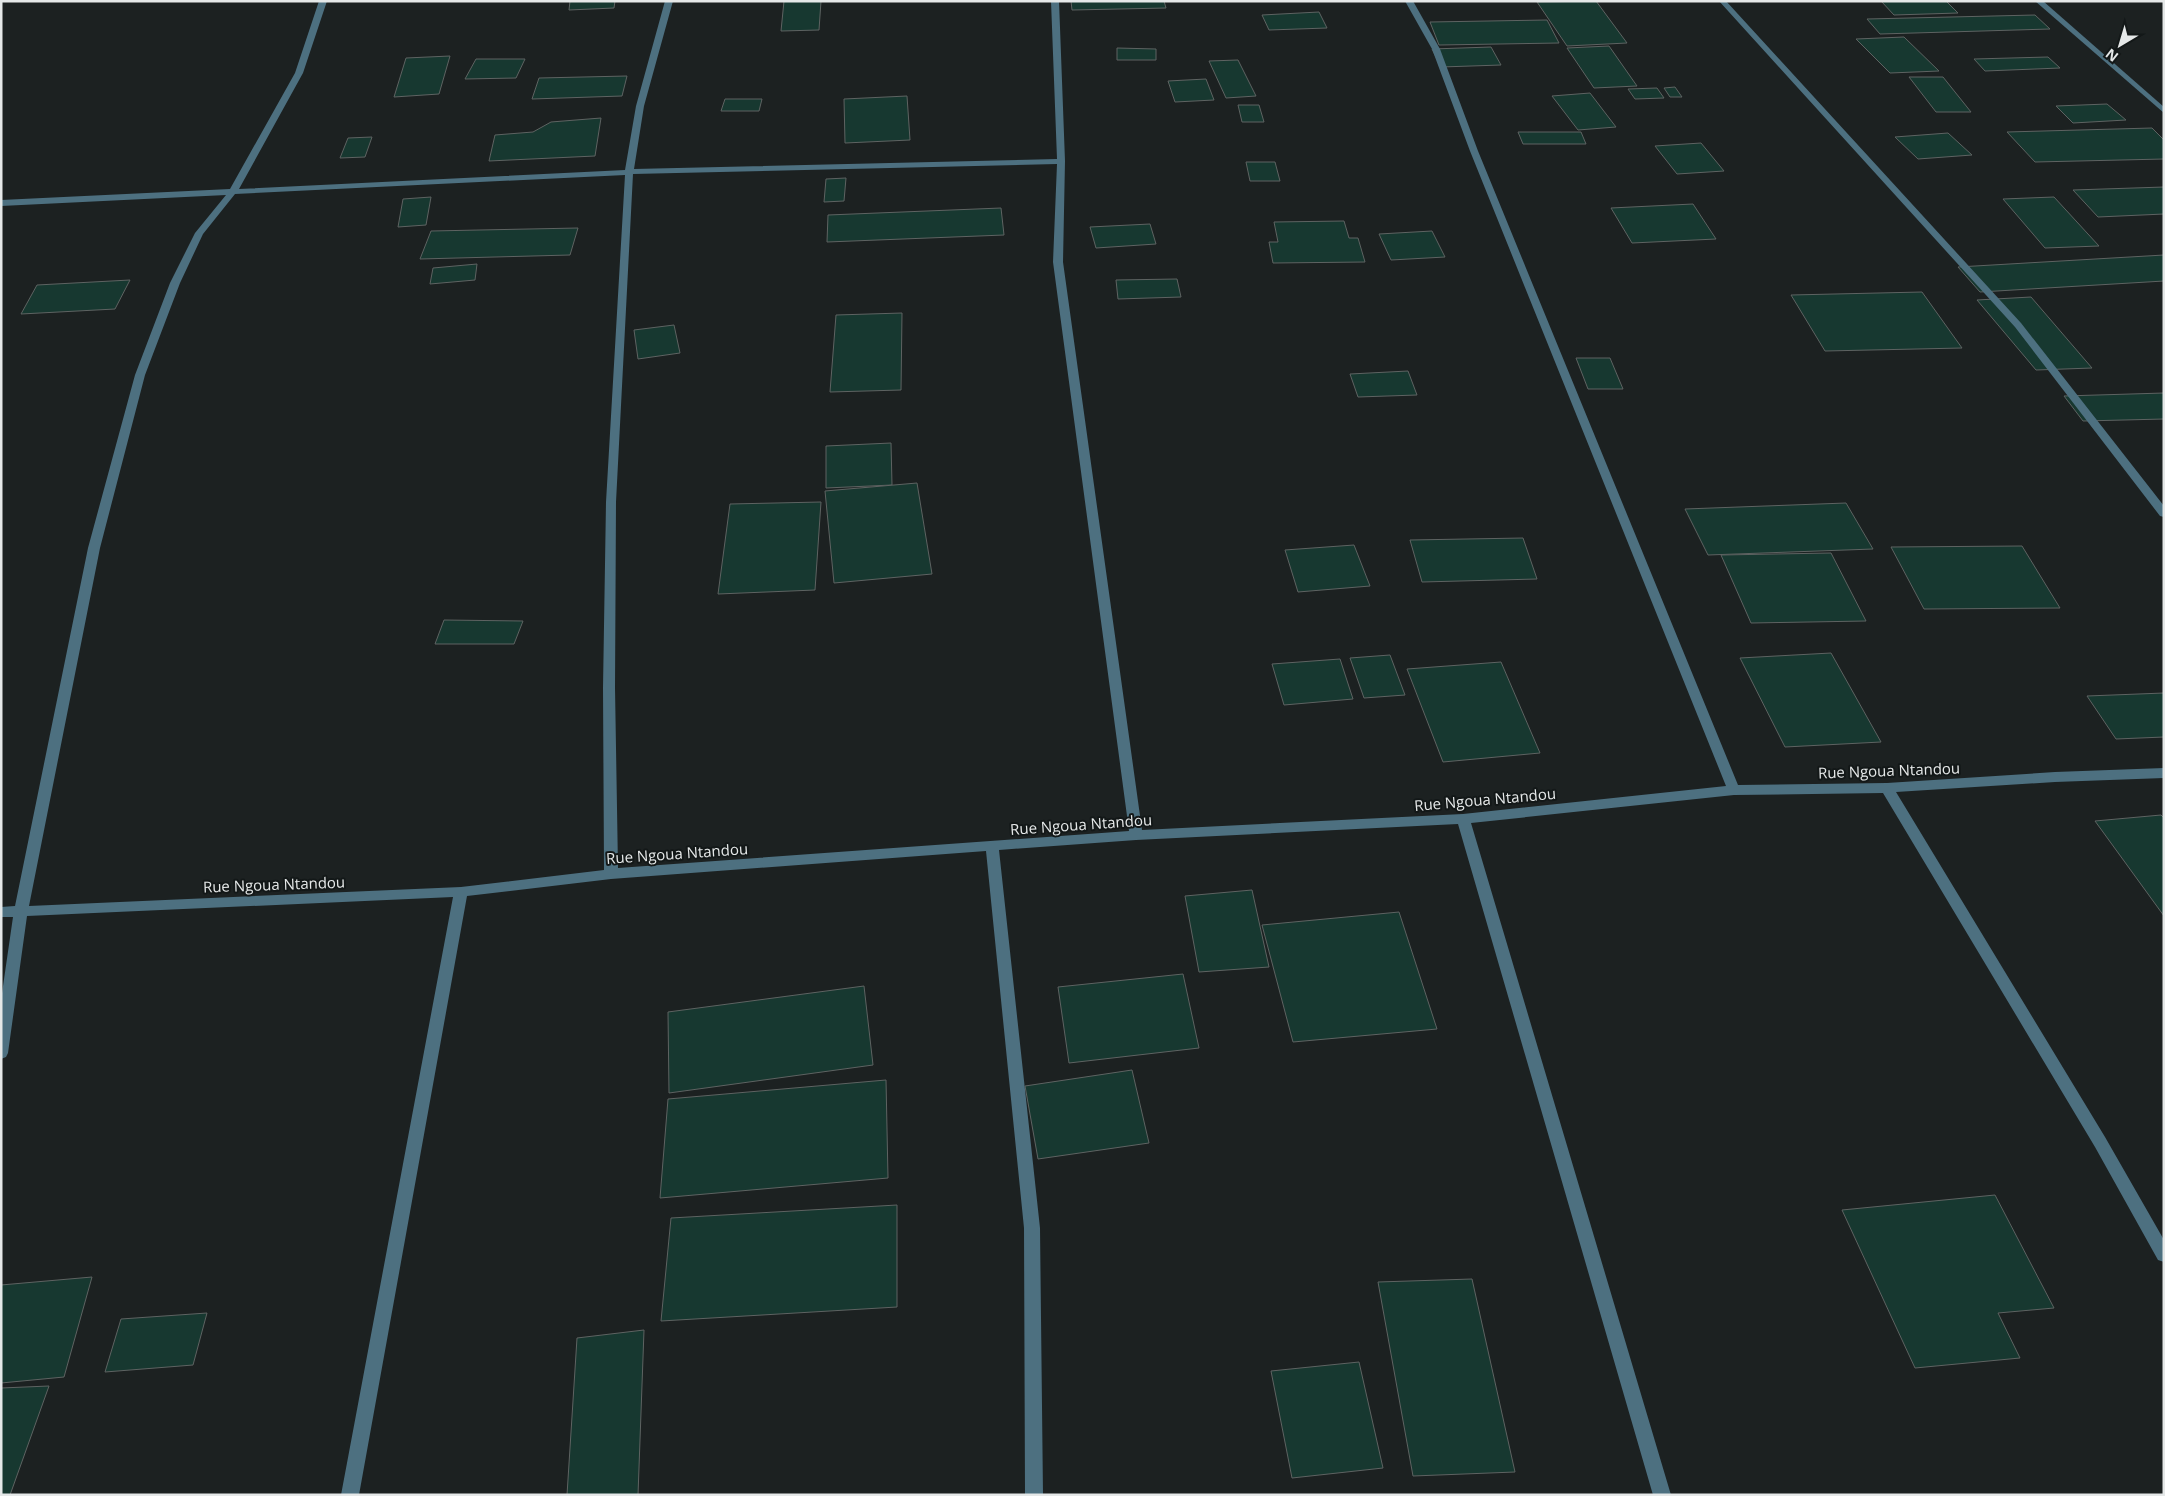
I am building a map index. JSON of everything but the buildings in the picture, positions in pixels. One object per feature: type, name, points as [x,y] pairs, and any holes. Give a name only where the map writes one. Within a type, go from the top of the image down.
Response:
[{"type":"street","points":[[1,1053],[21,910],[94,548],[140,375],[175,283],[199,233],[233,191],[299,74],[323,1]]},
{"type":"street","points":[[611,874],[609,688],[611,502],[629,172],[640,106],[669,1]]},
{"type":"street","points":[[1055,1],[1061,161],[1058,262],[1136,835]]},
{"type":"street","points":[[1409,1],[1436,49],[1474,150],[1734,790]]},
{"type":"street","points":[[1722,1],[2018,325],[2164,514]]},
{"type":"street","points":[[2038,1],[2164,111]]},
{"type":"street","points":[[1,203],[629,172],[1061,161]]},
{"type":"street","name":"Rue Ngoua Ntandou","points":[[1,912],[461,892],[611,874],[1136,835],[1463,819],[1734,790],[1887,788],[2055,777],[2164,773]]},
{"type":"street","points":[[1887,788],[2100,1142],[2164,1255]]},
{"type":"street","points":[[1463,819],[1662,1495]]},
{"type":"street","points":[[992,846],[1032,1228],[1034,1495]]},
{"type":"street","points":[[350,1495],[461,892]]}]
